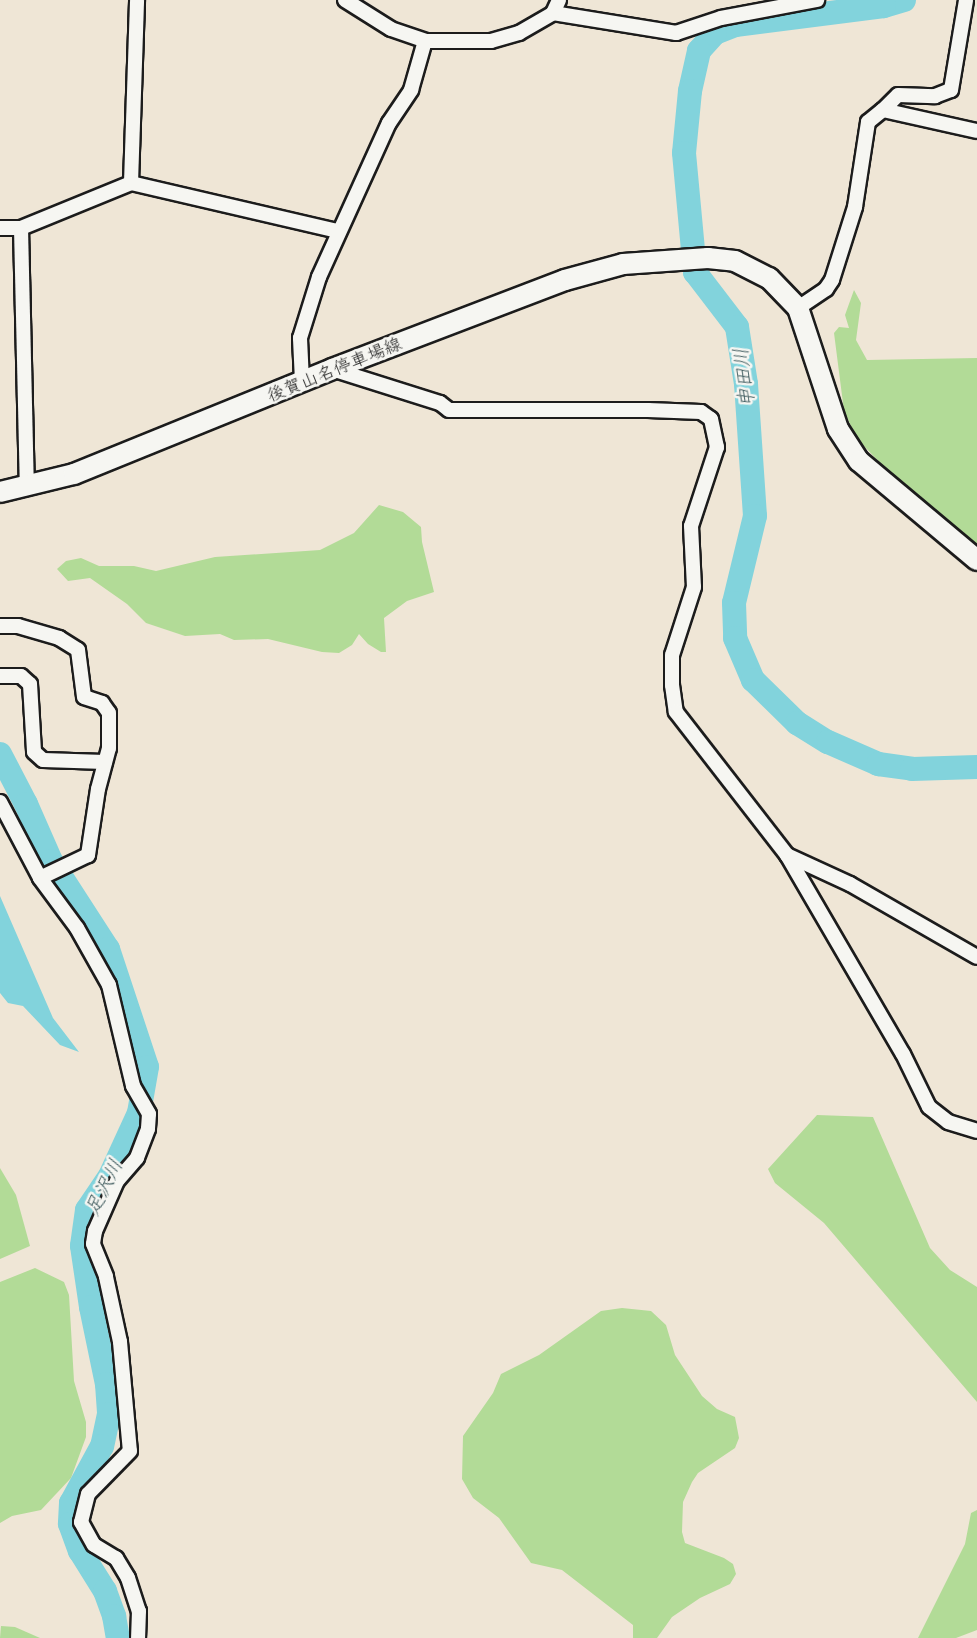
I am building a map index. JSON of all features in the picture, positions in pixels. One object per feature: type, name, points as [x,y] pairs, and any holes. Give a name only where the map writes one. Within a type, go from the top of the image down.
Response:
[{"type":"main road","name":"後賀山名停車場線","points":[[0,492],[74,474],[332,369],[565,280],[623,264],[708,258],[735,261],[769,278],[798,308]]},
{"type":"main road","points":[[798,308],[838,429],[859,461],[977,561]]},
{"type":"street","points":[[131,183],[137,0]]},
{"type":"street","points":[[345,0],[391,29],[425,41],[491,41],[519,33],[553,13],[559,0]]},
{"type":"street","points":[[553,13],[676,33],[721,18],[817,0]]},
{"type":"street","points":[[798,308],[826,289],[832,280],[855,207],[868,122],[898,95],[935,96],[951,90],[966,0]]},
{"type":"street","points":[[302,381],[300,338],[319,277],[389,123],[411,90],[425,41]]},
{"type":"street","points":[[883,110],[977,131]]},
{"type":"street","points":[[0,228],[21,228],[131,183],[338,231]]},
{"type":"street","points":[[21,228],[27,487]]},
{"type":"street","points":[[332,369],[440,403],[449,410],[648,410],[701,412],[711,419],[717,447],[692,526],[694,587],[672,655],[672,685],[676,712],[787,855],[903,1054],[929,1107],[948,1122],[977,1131]]},
{"type":"street","points":[[0,626],[18,626],[59,638],[78,650],[84,697],[102,703],[110,713],[109,748],[98,789],[88,855],[40,878]]},
{"type":"street","points":[[0,676],[21,676],[30,684],[34,752],[43,760],[105,762]]},
{"type":"street","points":[[0,802],[40,878],[77,928],[109,985],[133,1086],[149,1114],[148,1129],[137,1158],[117,1181],[95,1231],[93,1244],[106,1276],[120,1342],[130,1451],[88,1494],[81,1522],[94,1545],[116,1558],[128,1578],[139,1611],[138,1638]]},
{"type":"street","points":[[787,855],[850,884],[977,957]]},
{"type":"green space","points":[[854,290],[861,303],[856,340],[867,360],[977,358],[977,548],[897,480],[857,439],[844,411],[834,333],[839,327],[849,328],[845,315]]},
{"type":"green space","points":[[379,505],[403,512],[421,527],[422,542],[434,592],[407,601],[384,618],[386,652],[381,652],[368,644],[359,634],[352,645],[339,653],[322,652],[268,639],[234,640],[220,634],[185,636],[146,623],[127,604],[90,578],[68,581],[57,569],[66,561],[81,558],[99,566],[134,566],[156,571],[215,557],[320,550],[354,533]]},
{"type":"green space","points":[[817,1115],[873,1117],[930,1248],[950,1270],[977,1287],[977,1402],[824,1223],[775,1183],[768,1169]]},
{"type":"green space","points":[[0,1168],[16,1195],[30,1246],[0,1259]]},
{"type":"green space","points":[[35,1268],[64,1282],[69,1295],[74,1381],[86,1422],[86,1437],[71,1478],[41,1510],[12,1516],[0,1523],[0,1282]]},
{"type":"green space","points":[[622,1308],[651,1311],[666,1325],[675,1355],[702,1396],[717,1409],[735,1417],[739,1438],[735,1448],[698,1473],[692,1482],[683,1502],[682,1532],[685,1543],[724,1558],[733,1564],[736,1574],[730,1584],[700,1598],[672,1617],[657,1638],[633,1638],[633,1625],[562,1570],[531,1563],[499,1518],[473,1498],[462,1479],[463,1436],[493,1393],[501,1374],[539,1355],[601,1311]]},
{"type":"green space","points":[[977,1510],[977,1630],[956,1638],[918,1638],[965,1544],[971,1513]]},
{"type":"green space","points":[[1,1626],[15,1627],[40,1638],[0,1638]]},
{"type":"water","points":[[0,896],[53,1018],[79,1052],[60,1045],[23,1006],[8,1003],[0,993]]},
{"type":"waterway","name":"申田川","points":[[904,0],[884,6],[735,25],[715,33],[699,51],[690,91],[684,153],[695,272],[737,327],[746,384],[755,516],[734,603],[735,638],[753,680],[797,723],[828,742],[878,764],[912,769],[977,767]]},
{"type":"waterway","name":"足沢川","points":[[0,754],[26,804],[51,861],[108,949],[147,1067],[139,1113],[110,1176],[87,1210],[82,1246],[91,1307],[107,1384],[109,1414],[102,1446],[71,1503],[70,1524],[80,1551],[105,1591],[114,1616],[118,1638]]}]
